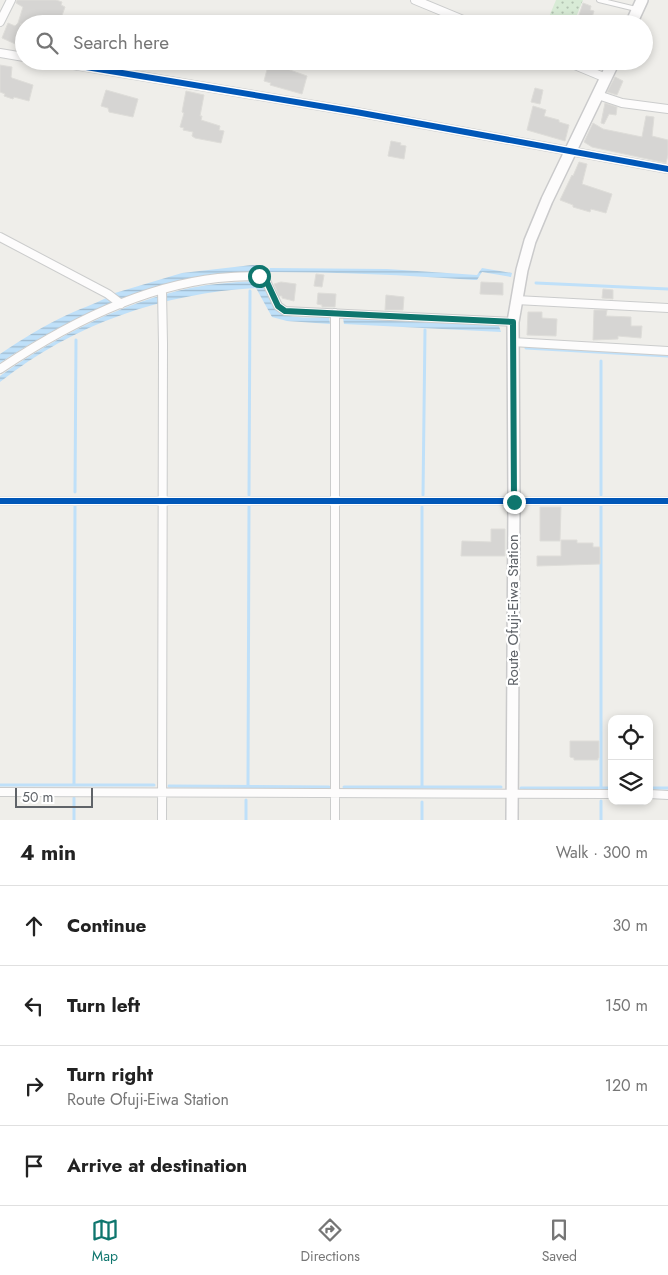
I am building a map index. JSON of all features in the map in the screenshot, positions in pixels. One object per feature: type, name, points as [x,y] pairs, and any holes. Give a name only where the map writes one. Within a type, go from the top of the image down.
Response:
[{"type":"main road","name":"Route Ofuji-Eiwa Station","points":[[512,820],[513,322],[522,270],[530,241],[547,200],[610,70]]},
{"type":"street","points":[[0,22],[11,0]]},
{"type":"street","points":[[415,0],[451,15]]},
{"type":"street","points":[[0,53],[15,56]]},
{"type":"street","points":[[104,70],[356,112],[668,169]]},
{"type":"street","points":[[587,70],[606,78]]},
{"type":"street","points":[[598,95],[622,103],[668,110]]},
{"type":"street","points":[[0,237],[108,294],[121,304]]},
{"type":"street","points":[[0,369],[44,340],[121,304],[162,292],[223,278],[259,276],[265,278],[278,306],[282,310],[513,322]]},
{"type":"street","points":[[162,292],[162,820]]},
{"type":"street","points":[[516,300],[668,308]]},
{"type":"street","points":[[335,313],[335,820]]},
{"type":"street","points":[[512,342],[668,351]]},
{"type":"street","points":[[0,501],[668,501]]},
{"type":"street","points":[[0,792],[608,794]]},
{"type":"street","points":[[653,794],[668,795]]},
{"type":"lane","points":[[599,0],[640,4]]},
{"type":"green space","points":[[556,0],[583,0],[577,15],[550,15]]},
{"type":"water","points":[[263,265],[263,271],[191,278],[166,284],[116,301],[67,323],[0,363],[0,354],[25,338],[60,318],[115,293],[182,273]]},
{"type":"water","points":[[270,268],[387,269],[477,275],[482,268],[512,273],[511,277],[482,272],[477,280],[474,280],[372,274],[269,272]]},
{"type":"water","points":[[260,281],[277,311],[298,317],[329,317],[330,324],[287,321],[272,317],[256,288],[187,297],[121,315],[89,328],[28,362],[0,382],[0,376],[44,347],[90,323],[139,302],[190,288],[222,283]]},
{"type":"water","points":[[343,318],[499,326],[501,332],[344,324]]},
{"type":"building","points":[[17,0],[56,0],[62,2],[61,5],[65,7],[62,15],[20,15],[23,7],[16,3]]},
{"type":"building","points":[[583,3],[591,6],[590,10],[594,11],[593,15],[579,15]]},
{"type":"building","points":[[8,23],[15,26],[15,44],[2,38]]},
{"type":"building","points":[[0,65],[12,67],[12,78],[33,85],[29,101],[14,97],[13,99],[4,96],[5,94],[0,92]]},
{"type":"building","points":[[267,70],[290,70],[307,76],[302,94],[270,85],[271,83],[264,81]]},
{"type":"building","points":[[615,77],[623,81],[617,95],[607,92]]},
{"type":"building","points":[[535,88],[543,90],[540,104],[531,102]]},
{"type":"building","points":[[106,90],[138,99],[133,117],[109,112],[108,108],[101,106]]},
{"type":"building","points":[[186,91],[204,95],[201,120],[220,126],[219,130],[224,131],[221,143],[195,138],[192,136],[193,132],[183,130],[184,128],[180,127],[184,113],[182,112]]},
{"type":"building","points":[[605,103],[617,107],[616,115],[609,114],[604,124],[601,123]]},
{"type":"building","points":[[533,106],[546,110],[544,116],[569,125],[565,141],[527,130]]},
{"type":"building","points":[[646,116],[654,117],[652,136],[668,140],[666,163],[592,147],[584,142],[593,123],[603,129],[642,137]]},
{"type":"building","points":[[391,141],[406,146],[404,159],[388,156]]},
{"type":"building","points":[[579,162],[587,164],[582,184],[612,194],[606,213],[591,209],[590,212],[573,207],[573,205],[560,200]]},
{"type":"building","points":[[316,274],[324,275],[322,287],[314,286]]},
{"type":"building","points":[[281,282],[296,284],[294,301],[279,296],[274,284]]},
{"type":"building","points":[[481,282],[503,283],[503,295],[480,294]]},
{"type":"building","points":[[603,289],[613,290],[613,299],[602,298]]},
{"type":"building","points":[[318,293],[336,294],[335,307],[322,307],[322,305],[317,304]]},
{"type":"building","points":[[386,295],[404,297],[403,310],[385,310]]},
{"type":"building","points":[[594,310],[607,310],[606,316],[631,317],[631,326],[642,326],[641,338],[618,336],[618,339],[593,340]]},
{"type":"building","points":[[528,312],[542,312],[542,318],[557,319],[556,336],[527,335]]},
{"type":"building","points":[[540,507],[561,507],[560,541],[540,541]]},
{"type":"building","points":[[491,529],[505,529],[505,556],[461,556],[462,541],[491,542]]},
{"type":"building","points":[[561,540],[577,540],[577,543],[593,543],[593,547],[600,547],[600,564],[537,566],[537,556],[561,556]]},
{"type":"building","points":[[570,741],[599,741],[598,760],[574,760],[574,758],[570,757]]},
{"type":"waterway","points":[[536,283],[668,289]]},
{"type":"waterway","points":[[249,495],[250,291]]},
{"type":"waterway","points":[[423,495],[425,330]]},
{"type":"waterway","points":[[75,492],[76,340]]},
{"type":"waterway","points":[[526,348],[668,356]]},
{"type":"waterway","points":[[601,361],[601,495]]},
{"type":"waterway","points":[[74,785],[75,506]]},
{"type":"waterway","points":[[248,786],[249,506]]},
{"type":"waterway","points":[[601,506],[601,788]]},
{"type":"waterway","points":[[422,507],[422,787]]},
{"type":"waterway","points":[[0,785],[154,785]]},
{"type":"waterway","points":[[169,786],[329,787]]},
{"type":"waterway","points":[[344,787],[501,787]]},
{"type":"waterway","points":[[521,788],[608,788]]},
{"type":"waterway","points":[[653,788],[668,788]]},
{"type":"waterway","points":[[74,798],[74,820]]},
{"type":"waterway","points":[[246,800],[246,820]]},
{"type":"waterway","points":[[601,801],[601,820]]},
{"type":"waterway","points":[[422,802],[422,820]]},
{"type":"cycle path","points":[[104,70],[356,112],[668,169]]},
{"type":"cycle path","points":[[0,501],[668,501]]},
{"type":"route","points":[[259,276],[265,278],[278,306],[285,311],[513,322],[514,502]]}]
